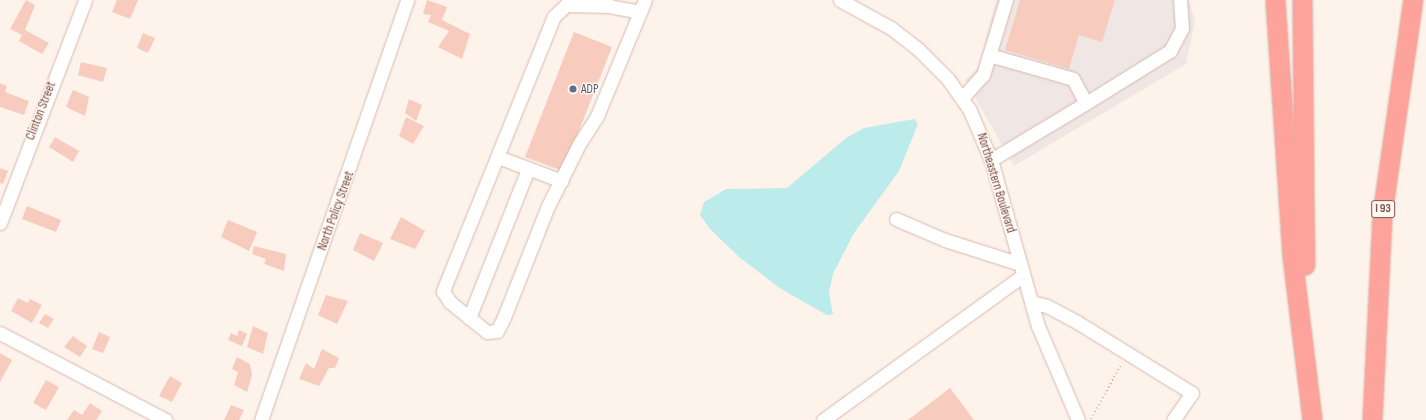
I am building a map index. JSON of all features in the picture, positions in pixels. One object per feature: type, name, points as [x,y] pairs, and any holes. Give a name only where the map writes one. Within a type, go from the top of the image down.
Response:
[{"type":"highway","points":[[1275,0],[1292,256],[1312,420]]},
{"type":"highway","points":[[1302,0],[1306,334],[1312,420]]},
{"type":"highway","name":"I 93","points":[[1372,420],[1382,214],[1414,0]]},
{"type":"street","name":"Clinton Street","points":[[0,223],[85,0]]},
{"type":"street","name":"North Policy Street","points":[[261,420],[407,0]]},
{"type":"street","name":"Northeastern Boulevard","points":[[840,0],[905,39],[933,64],[962,98],[979,128],[991,160],[1021,270],[1048,353],[1085,419]]},
{"type":"street","points":[[962,98],[981,80],[1006,0]]},
{"type":"street","points":[[991,160],[1170,51],[1182,28],[1180,0]]},
{"type":"street","points":[[566,5],[642,6],[597,116],[579,144],[562,181],[548,206],[497,331],[487,332],[469,318],[443,291],[498,157],[558,9],[566,5]]},
{"type":"street","points":[[989,55],[1074,79],[1086,103]]},
{"type":"street","points":[[498,157],[562,181]]},
{"type":"street","points":[[469,318],[528,168]]},
{"type":"street","points":[[896,219],[1021,270]]},
{"type":"street","points":[[823,420],[1021,270]]},
{"type":"street","points":[[1031,302],[1047,306],[1077,322],[1192,393],[1172,420]]},
{"type":"street","points":[[0,333],[166,420]]},
{"type":"path","points":[[1085,419],[1119,368]]},
{"type":"shaded area","points":[[996,0],[1189,0],[1195,21],[1186,64],[1014,166],[965,80],[978,68]]},
{"type":"water","points":[[914,119],[918,124],[899,171],[854,233],[833,274],[829,293],[833,314],[827,315],[781,289],[739,257],[709,228],[700,215],[704,202],[726,189],[787,188],[846,138],[864,128]]},
{"type":"building","points":[[26,0],[35,5],[25,30],[49,43],[42,54],[19,41],[22,35],[10,29]]},
{"type":"building","points":[[117,0],[138,0],[130,19],[112,12]]},
{"type":"building","points":[[427,0],[447,7],[442,20],[470,34],[462,59],[438,47],[449,31],[428,22],[431,15],[423,14]]},
{"type":"building","points":[[1020,0],[1115,0],[1102,42],[1079,35],[1069,69],[1005,50]]},
{"type":"building","points":[[574,32],[612,47],[563,171],[525,157]]},
{"type":"building","points":[[143,33],[155,38],[148,53],[137,48]]},
{"type":"building","points":[[81,62],[107,68],[103,82],[78,75]]},
{"type":"building","points":[[0,83],[7,86],[5,92],[29,101],[24,115],[0,107]]},
{"type":"building","points":[[73,90],[89,97],[85,116],[66,107]]},
{"type":"building","points":[[409,99],[422,105],[416,121],[405,113]]},
{"type":"building","points":[[406,117],[424,126],[413,144],[399,136]]},
{"type":"building","points":[[55,137],[79,151],[73,162],[49,147]]},
{"type":"building","points":[[0,168],[8,171],[3,184],[0,183]]},
{"type":"building","points":[[27,206],[61,220],[56,232],[22,219]]},
{"type":"building","points":[[401,217],[425,231],[415,249],[390,239]]},
{"type":"building","points":[[228,220],[257,232],[249,251],[221,237]]},
{"type":"building","points":[[360,233],[383,243],[374,261],[353,250]]},
{"type":"building","points":[[254,246],[286,254],[284,271],[264,264],[266,259],[252,254]]},
{"type":"building","points":[[326,295],[348,301],[337,324],[318,315]]},
{"type":"building","points":[[18,298],[28,303],[30,299],[42,305],[32,323],[11,311]]},
{"type":"building","points":[[45,314],[54,319],[48,328],[39,323]]},
{"type":"building","points":[[253,326],[268,333],[263,354],[247,347]]},
{"type":"building","points":[[239,330],[247,334],[242,346],[228,340],[231,333],[237,336]]},
{"type":"building","points":[[99,332],[110,337],[103,353],[92,349]]},
{"type":"building","points":[[73,336],[87,346],[80,357],[64,347]]},
{"type":"building","points":[[322,349],[339,358],[335,368],[329,368],[319,386],[299,379],[306,363],[314,369]]},
{"type":"building","points":[[0,353],[12,360],[0,382]]},
{"type":"building","points":[[237,357],[250,364],[252,375],[247,392],[234,385],[238,372],[232,369]]},
{"type":"building","points":[[170,376],[182,383],[172,402],[159,396]]},
{"type":"building","points":[[46,380],[59,387],[46,410],[33,403]]},
{"type":"building","points":[[950,388],[974,420],[908,420]]},
{"type":"building","points":[[90,403],[102,411],[96,420],[67,420],[74,410],[82,415]]},
{"type":"building","points":[[231,405],[244,410],[239,420],[224,420]]},
{"type":"place","name":"ADP","points":[[573,89]]}]
